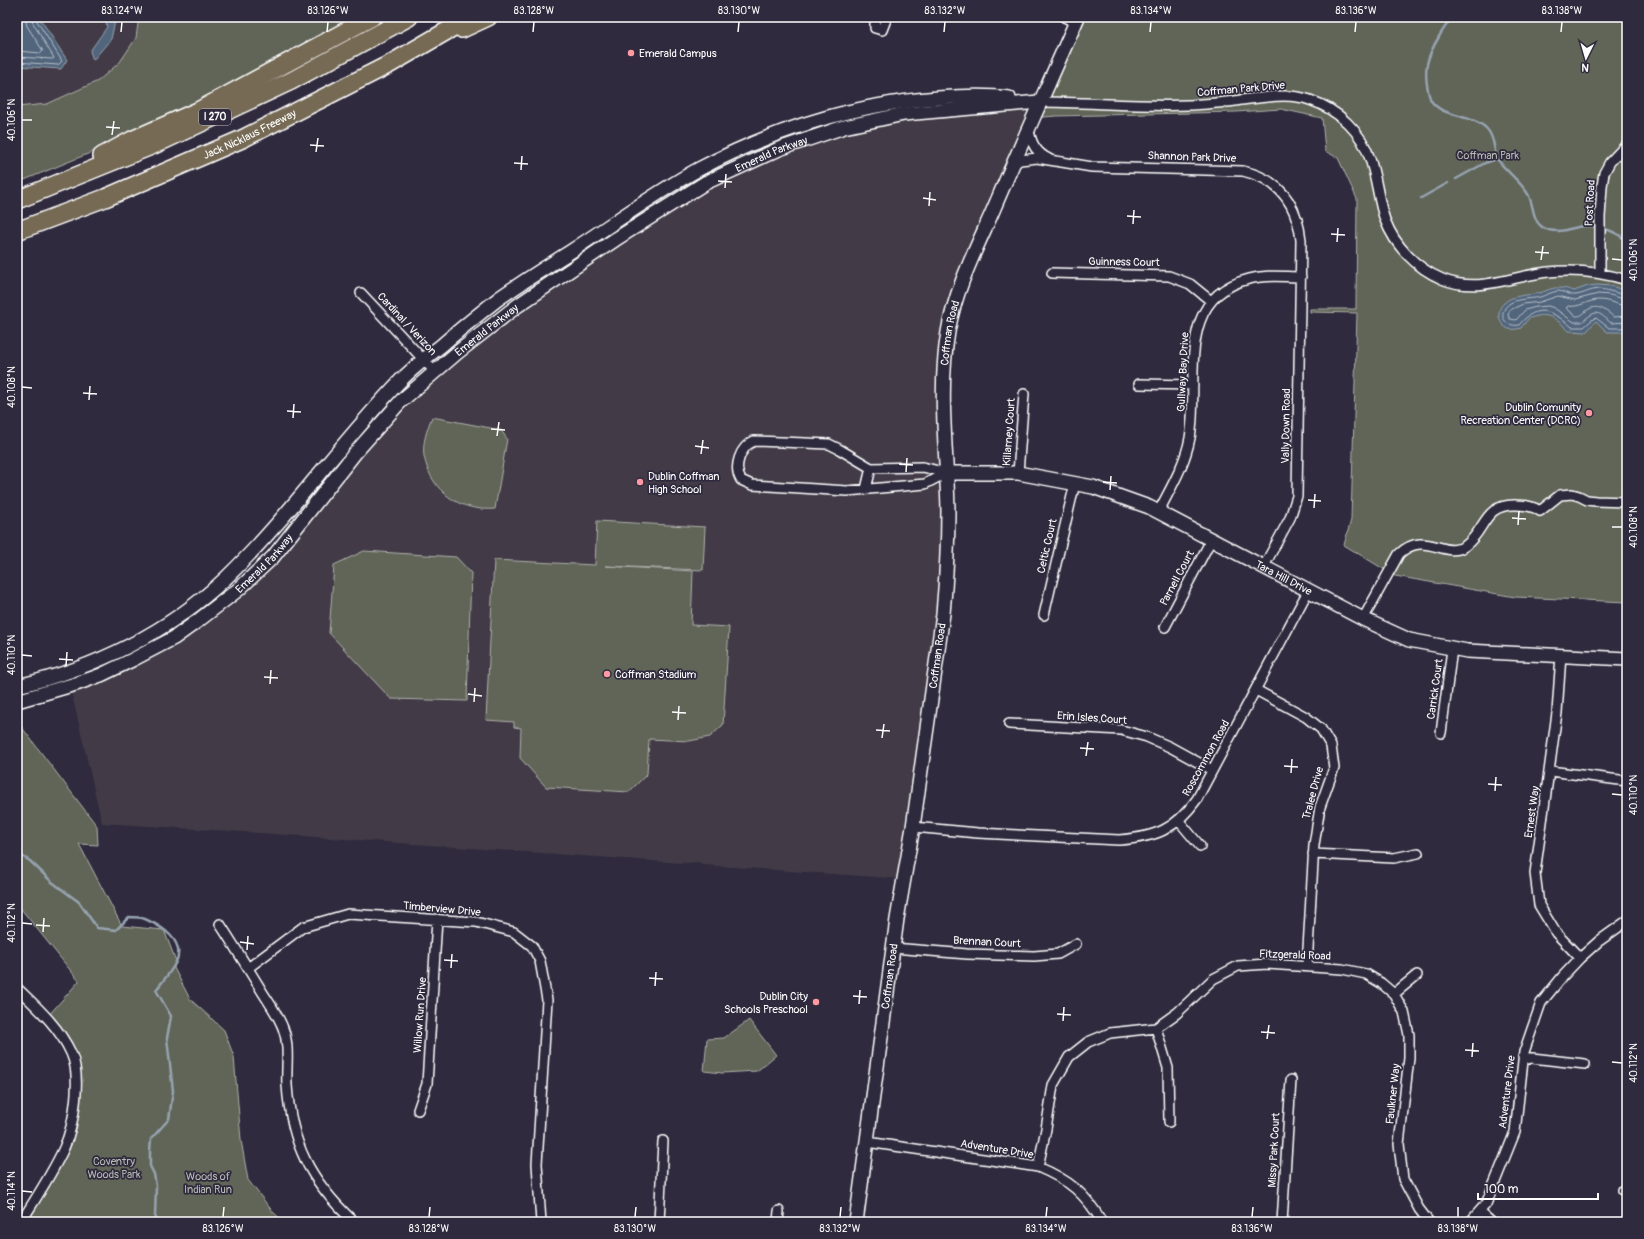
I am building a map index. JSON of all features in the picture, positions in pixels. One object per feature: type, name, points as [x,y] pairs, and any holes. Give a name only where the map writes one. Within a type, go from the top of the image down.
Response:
[{"type":"highway","points":[[53,185],[132,140],[198,111],[372,17]]},
{"type":"highway","name":"I 270","points":[[17,200],[156,144],[291,82],[409,17]]},
{"type":"highway","name":"Jack Nicklaus Freeway","points":[[17,231],[105,198],[242,139],[390,64],[471,17]]},
{"type":"highway","points":[[390,64],[488,17]]},
{"type":"main road","points":[[1039,102],[1072,19]]},
{"type":"main road","name":"Emerald Parkway","points":[[17,686],[88,664],[131,645],[179,616],[224,579],[253,550],[402,378],[500,298],[664,190],[697,170],[774,134],[838,114],[874,106],[915,100],[984,95],[1039,102]]},
{"type":"main road","name":"Coffman Road","points":[[856,1222],[893,948],[913,828],[941,632],[946,579],[948,511],[942,397],[946,347],[951,318],[964,275],[1039,102]]},
{"type":"main road","name":"Emerald Parkway","points":[[17,701],[101,675],[174,638],[239,589],[273,557],[355,454],[401,401],[458,352],[518,306],[604,247],[705,183],[752,160],[829,131],[874,119],[939,110],[1039,102]]},
{"type":"main road","name":"Tara Hill Drive","points":[[946,473],[1018,473],[1075,483],[1107,492],[1149,507],[1263,568],[1363,619],[1409,640],[1452,649],[1627,659]]},
{"type":"street","points":[[875,17],[874,28],[882,30],[887,17]]},
{"type":"street","name":"Coffman Park Drive","points":[[1039,102],[1165,106],[1214,103],[1281,96],[1309,99],[1338,115],[1357,134],[1370,158],[1383,211],[1390,232],[1402,249],[1421,266],[1441,279],[1457,283],[1476,285],[1494,284],[1547,272],[1572,271],[1600,272],[1627,280]]},
{"type":"street","name":"Shannon Park Drive","points":[[1029,126],[1030,136],[1036,149],[1044,157],[1054,161]]},
{"type":"street","name":"Post Road","points":[[1600,272],[1600,217],[1604,173],[1610,162],[1627,144]]},
{"type":"street","name":"Shannon Park Drive","points":[[1013,164],[1020,160],[1032,158],[1092,167],[1230,170],[1252,173],[1279,188],[1290,202],[1296,214],[1300,225],[1301,277]]},
{"type":"street","name":"Guinness Court","points":[[1052,273],[1169,276],[1190,284],[1211,301]]},
{"type":"street","name":"Gullway Bay Drive","points":[[1158,513],[1182,466],[1187,451],[1192,423],[1194,344],[1196,330],[1202,315],[1211,301],[1223,291],[1236,283],[1249,278],[1265,276],[1301,277]]},
{"type":"street","name":"Vally Down Road","points":[[1263,568],[1290,518],[1296,496],[1301,277]]},
{"type":"street","name":"Cardinal / Verizon","points":[[361,293],[435,372]]},
{"type":"street","points":[[1139,384],[1193,385]]},
{"type":"street","name":"Killarney Court","points":[[1018,473],[1024,394]]},
{"type":"street","points":[[754,441],[823,444],[835,446],[871,468],[923,467],[946,473],[925,484],[847,491],[748,484],[739,477],[740,453],[746,445],[754,441]]},
{"type":"street","points":[[866,489],[871,468]]},
{"type":"street","name":"Celtic Court","points":[[1044,615],[1075,483]]},
{"type":"street","points":[[1363,619],[1388,571],[1399,554],[1404,549],[1412,545],[1420,543],[1452,549],[1465,546],[1476,536],[1486,518],[1492,512],[1510,504],[1534,507],[1540,511],[1560,495],[1572,494],[1587,500],[1627,502]]},
{"type":"street","name":"Parnell Court","points":[[1165,627],[1211,540]]},
{"type":"street","name":"Roscommon Road","points":[[913,828],[978,833],[1119,840],[1139,838],[1158,833],[1179,821],[1197,799],[1308,591]]},
{"type":"street","name":"Carrick Court","points":[[1441,733],[1452,649]]},
{"type":"street","name":"Ernest Way","points":[[1561,655],[1557,713],[1535,874],[1539,905],[1556,933],[1580,958]]},
{"type":"street","name":"Tralee Drive","points":[[1256,690],[1306,717],[1321,729],[1331,746],[1334,768],[1320,807],[1314,854],[1307,966]]},
{"type":"street","name":"Erin Isles Court","points":[[1009,724],[1121,730],[1147,736],[1212,770]]},
{"type":"street","points":[[1550,771],[1627,781]]},
{"type":"street","points":[[1179,821],[1200,846]]},
{"type":"street","points":[[1314,854],[1394,858],[1418,853]]},
{"type":"street","name":"Timberview Drive","points":[[248,968],[303,927],[348,914],[476,922],[514,932],[532,946],[540,961],[546,1000],[537,1164],[541,1222]]},
{"type":"street","name":"Willow Run Drive","points":[[418,1110],[427,1084],[437,919]]},
{"type":"street","name":"Adventure Drive","points":[[1470,1222],[1486,1204],[1515,1132],[1523,1057],[1541,1003],[1580,958],[1627,922]]},
{"type":"street","points":[[220,924],[283,1028],[288,1046],[288,1106],[292,1128],[311,1172],[335,1204],[354,1222]]},
{"type":"street","name":"Brennan Court","points":[[893,948],[967,954],[1034,956],[1058,954],[1076,944]]},
{"type":"street","name":"Fitzgerald Road","points":[[1038,1167],[1053,1085],[1069,1057],[1088,1042],[1110,1033],[1156,1028],[1178,1013],[1213,979],[1238,966],[1267,964],[1342,969],[1366,974],[1381,983],[1394,994]]},
{"type":"street","points":[[1394,994],[1417,975]]},
{"type":"street","points":[[17,988],[47,1017],[61,1035],[72,1054],[77,1079],[75,1106],[64,1147],[42,1190],[22,1222]]},
{"type":"street","name":"Faulkner Way","points":[[1394,994],[1404,1012],[1409,1035],[1399,1144],[1403,1179],[1419,1210],[1429,1222]]},
{"type":"street","points":[[1156,1028],[1168,1068],[1170,1122]]},
{"type":"street","points":[[1523,1057],[1585,1064]]},
{"type":"street","name":"Missy Park Court","points":[[1282,1222],[1291,1080]]},
{"type":"street","points":[[659,1222],[663,1141]]},
{"type":"street","name":"Adventure Drive","points":[[867,1142],[1038,1167],[1066,1180],[1074,1186],[1093,1206],[1102,1222]]},
{"type":"street","points":[[778,1222],[779,1211]]},
{"type":"street","points":[[1480,1212],[1491,1222]]},
{"type":"shaded area","points":[[17,17],[139,17],[139,21],[136,38],[120,62],[98,82],[47,104],[17,107]]},
{"type":"shaded area","name":"Dublin Coffman High School","points":[[1039,102],[951,317],[948,549],[904,879],[704,865],[698,862],[681,863],[102,823],[70,686],[132,660],[239,589],[435,372],[671,203],[844,127]]},
{"type":"green space","points":[[139,17],[361,17],[285,59],[112,144],[17,183],[17,107],[47,104],[98,81],[120,62],[136,38]]},
{"type":"green space","name":"Coffman Park","points":[[1078,17],[1627,17],[1627,602],[1515,597],[1395,576],[1344,545],[1351,520],[1357,313],[1310,312],[1310,309],[1356,309],[1357,199],[1338,158],[1325,151],[1322,118],[1281,109],[1236,112],[1056,116],[1032,118]]},
{"type":"green space","points":[[432,417],[501,430],[507,439],[495,509],[470,507],[459,503],[449,497],[433,480],[424,456],[425,436]]},
{"type":"green space","name":"Coffman Stadium","points":[[597,521],[705,527],[703,570],[605,566],[693,571],[691,625],[729,627],[723,725],[710,737],[689,741],[649,739],[647,774],[629,792],[546,787],[520,758],[521,728],[514,727],[514,722],[486,720],[494,560],[595,565]]},
{"type":"green space","points":[[364,551],[456,557],[471,573],[467,701],[391,699],[329,633],[334,565]]},
{"type":"green space","name":"Coventry Woods Park","points":[[17,721],[97,826],[98,845],[79,844],[122,926],[164,930],[176,961],[174,968],[190,999],[224,1030],[234,1057],[241,1140],[248,1180],[273,1212],[284,1222],[21,1222],[64,1147],[75,1106],[72,1054],[47,1017],[79,981],[17,904]]},
{"type":"green space","points":[[749,1020],[776,1055],[757,1071],[722,1073],[704,1071],[707,1039],[724,1038]]},
{"type":"water","points":[[17,17],[39,17],[67,60],[61,69],[17,66]]},
{"type":"water","points":[[105,17],[116,17],[111,39],[93,60],[90,51],[107,27]]},
{"type":"water","points":[[1588,286],[1611,286],[1627,291],[1627,330],[1623,332],[1607,332],[1596,321],[1586,332],[1569,331],[1555,319],[1543,315],[1529,318],[1521,328],[1515,329],[1505,327],[1500,321],[1499,310],[1503,304],[1511,298],[1534,294],[1553,288],[1565,288],[1574,291]]},
{"type":"waterway","points":[[1451,17],[1435,43],[1427,64],[1427,86],[1432,102],[1438,108],[1446,112],[1472,120],[1487,129],[1492,137],[1496,157],[1528,194],[1535,218],[1544,228],[1559,231],[1583,226],[1594,226],[1613,232],[1624,238],[1627,242]]},
{"type":"waterway","points":[[1456,179],[1485,163],[1497,159]]},
{"type":"waterway","points":[[1421,198],[1448,183]]},
{"type":"waterway","points":[[17,853],[30,861],[52,882],[79,902],[97,928],[116,930],[129,917],[141,918],[164,930],[175,941],[178,947],[176,962],[156,990],[171,1016],[167,1038],[173,1091],[169,1119],[151,1139],[150,1166],[154,1174],[156,1186],[155,1216],[158,1222]]},
{"type":"place","name":"Emerald Campus","points":[[631,53]]},
{"type":"place","name":"Dublin Comunity Recreation Center (DCRC)","points":[[1589,413]]},
{"type":"place","name":"Dublin Coffman High School","points":[[640,482]]},
{"type":"place","name":"Coffman Stadium","points":[[607,674]]},
{"type":"place","name":"Dublin City Schools Preschool","points":[[816,1002]]},
{"type":"park label","name":"Woods of Indian Run","points":[[208,1182]]}]
